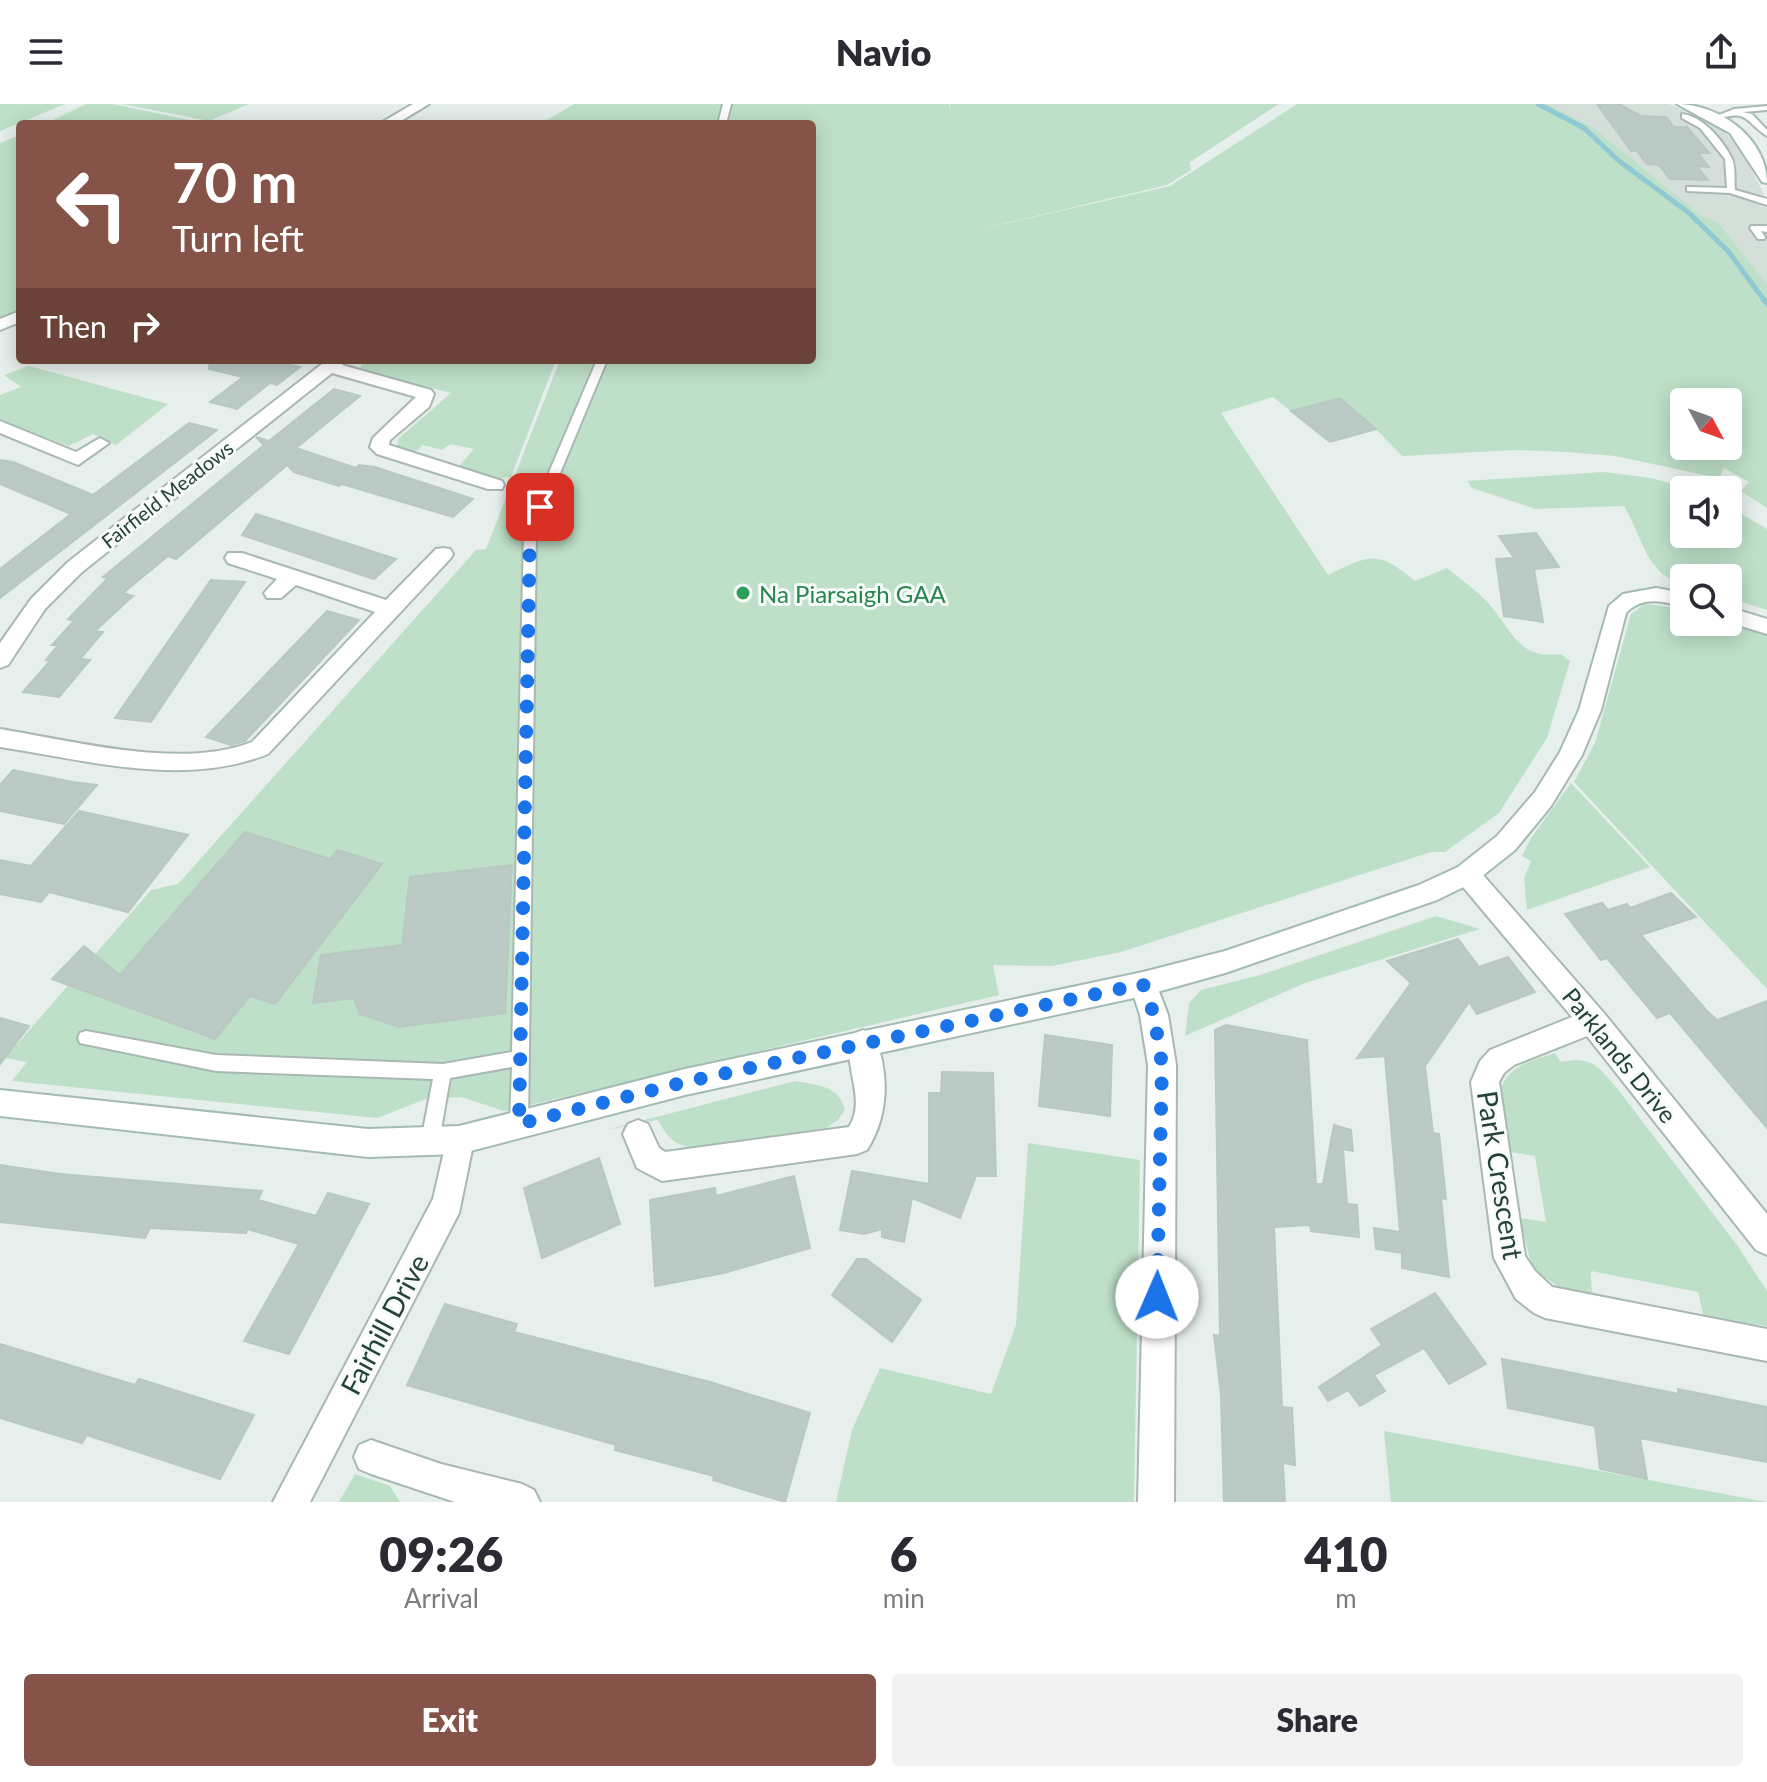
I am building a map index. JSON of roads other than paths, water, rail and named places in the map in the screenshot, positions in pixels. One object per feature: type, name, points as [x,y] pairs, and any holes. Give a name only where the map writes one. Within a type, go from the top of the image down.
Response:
[{"type":"street","points":[[393,120],[423,104]]},
{"type":"street","points":[[1684,110],[1724,114],[1737,129],[1767,179]]},
{"type":"street","points":[[333,364],[425,394],[423,403],[382,438],[379,447],[442,461],[495,485]]},
{"type":"street","name":"Fairfield Meadows","points":[[3,647],[38,604],[75,567],[333,364]]},
{"type":"street","points":[[0,426],[78,459],[100,443]]},
{"type":"street","points":[[0,738],[183,763],[245,756],[266,743],[443,554]]},
{"type":"street","points":[[235,558],[390,609]]},
{"type":"street","points":[[274,593],[292,577]]},
{"type":"street","points":[[0,1103],[368,1143],[445,1141],[685,1082],[1143,984],[1225,962],[1388,909],[1467,874],[1506,843],[1524,823],[1570,755],[1590,710],[1616,611],[1623,601],[1634,596],[1670,598]]},
{"type":"street","points":[[1742,619],[1767,627]]},
{"type":"street","name":"Parklands Drive","points":[[1467,874],[1520,932],[1767,1239]]},
{"type":"street","points":[[1143,984],[1154,1015],[1162,1065],[1156,1502]]},
{"type":"street","name":"Park Crescent","points":[[1593,1021],[1504,1056],[1494,1062],[1485,1082],[1510,1258],[1517,1276],[1527,1290],[1545,1302],[1767,1345]]},
{"type":"street","points":[[638,1134],[648,1158],[662,1167],[857,1140],[866,1129],[872,1110],[863,1043]]},
{"type":"street","name":"Fairhill Drive","points":[[291,1502],[448,1202],[445,1141]]},
{"type":"street","points":[[371,1457],[436,1491],[522,1502]]},
{"type":"lane","points":[[1724,114],[1767,108]]},
{"type":"lane","points":[[1684,110],[1703,126],[1729,159],[1731,191]]},
{"type":"lane","points":[[1724,114],[1749,116],[1767,134]]},
{"type":"lane","points":[[1690,189],[1731,191],[1767,202]]},
{"type":"lane","points":[[519,1124],[530,531],[600,364]]},
{"type":"lane","points":[[86,1038],[216,1063],[443,1072],[519,1058]]},
{"type":"lane","points":[[443,1072],[445,1141]]},
{"type":"waterway","points":[[1538,104],[1584,128],[1619,161],[1689,213],[1728,251],[1767,304]]},
{"type":"place","name":"Na Piarsaigh GAA","points":[[743,593]]}]
